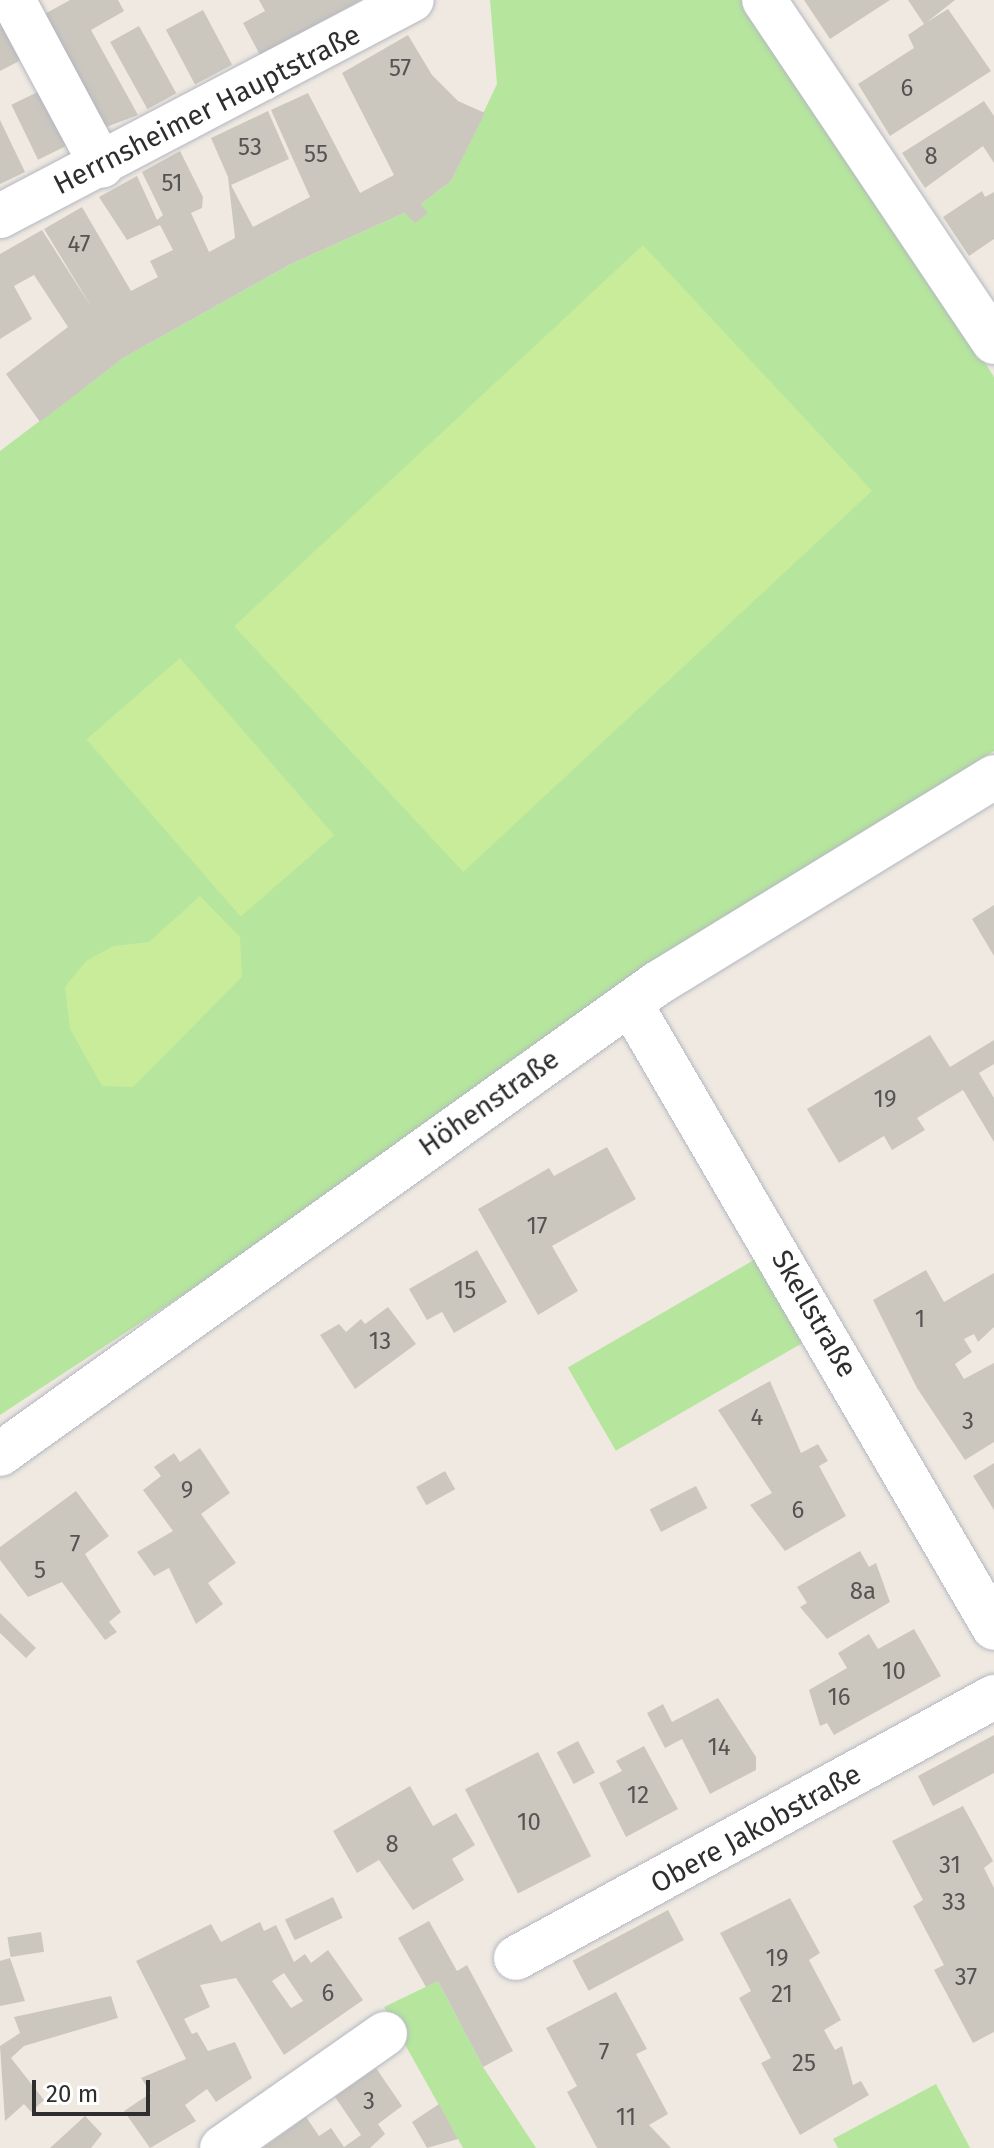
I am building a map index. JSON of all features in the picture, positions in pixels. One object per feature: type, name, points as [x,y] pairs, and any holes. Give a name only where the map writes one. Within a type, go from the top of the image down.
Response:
[{"type":"street","points":[[13,0],[102,166]]},
{"type":"street","name":"Herrnsheimer Hauptstraße","points":[[0,216],[102,166],[412,0]]},
{"type":"street","points":[[764,0],[990,326]]},
{"type":"street","name":"Höhenstraße","points":[[0,1454],[630,1003],[994,777]]},
{"type":"street","name":"Skellstraße","points":[[630,1003],[994,1628]]},
{"type":"street","name":"Obere Jakobstraße","points":[[516,1958],[994,1697]]},
{"type":"street","points":[[222,2148],[385,2034]]},
{"type":"green space","points":[[490,0],[742,0],[962,326],[994,377],[994,751],[651,963],[236,1260],[0,1415],[0,451],[123,358],[291,264],[404,213],[415,222],[427,213],[421,204],[451,181],[497,84]]},
{"type":"green space","points":[[643,245],[872,491],[463,872],[234,626]]},
{"type":"green space","points":[[180,658],[334,835],[241,917],[86,739]]},
{"type":"green space","points":[[200,896],[240,937],[242,977],[133,1087],[102,1086],[70,1029],[65,987],[86,961],[113,946],[149,942]]},
{"type":"green space","points":[[754,1260],[802,1343],[616,1451],[568,1368]]},
{"type":"green space","points":[[438,1981],[483,2067],[536,2148],[463,2148],[384,2007]]},
{"type":"green space","points":[[936,2084],[970,2148],[838,2148],[833,2139]]},
{"type":"building","points":[[70,0],[118,0],[124,11],[91,30],[138,115],[101,129],[41,16]]},
{"type":"building","points":[[259,0],[361,0],[260,55],[243,23],[265,11]]},
{"type":"building","points":[[804,0],[890,0],[830,39]]},
{"type":"building","points":[[908,0],[955,0],[927,22],[948,9],[991,71],[890,136],[858,84],[914,48],[908,35],[924,24]]},
{"type":"building","points":[[203,10],[232,65],[195,84],[166,30]]},
{"type":"building","points":[[0,17],[23,59],[0,71]]},
{"type":"building","points":[[139,26],[176,93],[147,109],[110,42]]},
{"type":"building","points":[[408,35],[432,75],[458,101],[485,113],[451,181],[421,204],[428,213],[415,223],[404,213],[291,264],[123,358],[40,422],[6,374],[68,327],[34,275],[14,286],[32,319],[0,339],[0,254],[42,230],[94,311],[44,229],[82,207],[131,291],[158,277],[150,261],[173,250],[160,225],[127,240],[99,197],[137,176],[157,220],[163,215],[142,172],[180,151],[203,197],[202,208],[191,213],[209,252],[235,238],[228,177],[211,138],[268,111],[289,159],[231,185],[253,227],[310,197],[271,110],[308,93],[360,193],[394,175],[342,73]]},
{"type":"building","points":[[50,86],[77,141],[38,160],[11,105]]},
{"type":"building","points":[[984,101],[994,116],[994,163],[983,146],[925,188],[902,153]]},
{"type":"building","points":[[0,120],[25,172],[0,184]]},
{"type":"building","points":[[982,191],[985,197],[994,192],[994,239],[969,256],[943,217]]},
{"type":"building","points":[[994,905],[994,956],[972,919]]},
{"type":"building","points":[[930,1035],[950,1067],[994,1040],[994,1064],[979,1073],[994,1098],[994,1142],[963,1090],[917,1118],[925,1130],[892,1150],[884,1136],[839,1163],[807,1109]]},
{"type":"building","points":[[607,1147],[636,1199],[552,1246],[578,1291],[538,1315],[478,1209],[549,1168],[554,1176]]},
{"type":"building","points":[[477,1250],[507,1302],[454,1333],[442,1312],[427,1320],[409,1289]]},
{"type":"building","points":[[926,1270],[944,1302],[994,1273],[994,1327],[978,1342],[974,1334],[964,1339],[972,1352],[955,1364],[964,1379],[994,1363],[994,1442],[965,1460],[917,1388],[873,1300]]},
{"type":"building","points":[[388,1307],[416,1344],[355,1389],[320,1335],[339,1324],[346,1332],[361,1319],[365,1324]]},
{"type":"building","points":[[770,1381],[801,1453],[818,1444],[828,1461],[819,1466],[846,1516],[785,1551],[750,1505],[772,1493],[718,1410]]},
{"type":"building","points":[[200,1448],[230,1493],[201,1514],[236,1563],[208,1583],[223,1604],[196,1624],[169,1568],[154,1576],[137,1552],[173,1531],[143,1490],[161,1476],[154,1467],[174,1453],[180,1462]]},
{"type":"building","points":[[994,1463],[994,1510],[973,1476]]},
{"type":"building","points":[[445,1471],[455,1489],[426,1505],[416,1487]]},
{"type":"building","points":[[696,1486],[707,1508],[661,1532],[650,1510]]},
{"type":"building","points":[[76,1491],[109,1536],[85,1554],[121,1612],[109,1622],[117,1632],[105,1640],[62,1582],[28,1597],[0,1560],[0,1547]]},
{"type":"building","points":[[860,1551],[869,1567],[876,1563],[890,1602],[827,1639],[800,1607],[807,1603],[797,1587]]},
{"type":"building","points":[[0,1613],[36,1648],[26,1658],[0,1633]]},
{"type":"building","points":[[914,1629],[941,1676],[834,1735],[827,1723],[820,1726],[809,1690],[847,1668],[838,1653],[869,1634],[878,1649]]},
{"type":"building","points":[[718,1698],[756,1757],[756,1770],[710,1794],[682,1739],[665,1748],[647,1713],[663,1704],[672,1722]]},
{"type":"building","points":[[994,1735],[994,1773],[933,1806],[918,1776]]},
{"type":"building","points":[[578,1741],[595,1773],[574,1784],[557,1752]]},
{"type":"building","points":[[644,1746],[678,1809],[626,1837],[599,1783],[622,1771],[616,1761]]},
{"type":"building","points":[[538,1752],[591,1856],[518,1893],[465,1789]]},
{"type":"building","points":[[410,1786],[433,1826],[456,1813],[475,1845],[452,1859],[464,1880],[413,1910],[379,1860],[357,1873],[333,1831]]},
{"type":"building","points":[[963,1806],[993,1861],[984,1868],[994,1888],[994,2032],[973,2043],[934,1970],[944,1965],[913,1906],[923,1900],[892,1841]]},
{"type":"building","points":[[333,1897],[343,1918],[295,1940],[285,1919]]},
{"type":"building","points":[[790,1898],[820,1953],[809,1960],[841,2020],[824,2030],[835,2050],[842,2046],[853,2085],[861,2081],[869,2095],[800,2135],[761,2063],[771,2058],[739,1998],[751,1991],[720,1933]]},
{"type":"building","points":[[668,1910],[684,1940],[589,1991],[573,1961]]},
{"type":"building","points":[[429,1921],[457,1971],[467,1965],[513,2051],[483,2067],[438,1981],[426,1987],[398,1938]]},
{"type":"building","points":[[260,1922],[264,1931],[276,1925],[294,1962],[305,1954],[311,1963],[328,1950],[363,2000],[284,2055],[236,1978],[200,1985],[210,2007],[184,2019],[192,2034],[197,2032],[208,2051],[235,2042],[252,2078],[216,2102],[207,2089],[185,2105],[196,2121],[150,2148],[124,2111],[151,2093],[141,2078],[186,2059],[136,1961],[211,1924],[221,1942]],"holes":[[[284,1973],[303,2001],[291,2008],[272,1981]]]},
{"type":"building","points":[[41,1932],[44,1952],[11,1957],[7,1937]]},
{"type":"building","points":[[10,1958],[25,2001],[0,2006],[0,1961]]},
{"type":"building","points":[[616,1992],[647,2049],[636,2054],[668,2114],[649,2125],[671,2148],[597,2148],[567,2092],[577,2086],[546,2028]]},
{"type":"building","points":[[111,1996],[118,2018],[24,2046],[11,2058],[44,2100],[31,2112],[24,2104],[5,2121],[0,2046],[20,2033],[14,2017]]},
{"type":"building","points":[[376,2068],[402,2106],[378,2124],[385,2134],[370,2148],[263,2148],[306,2117],[319,2136],[331,2128],[344,2147],[361,2135],[335,2097]]},
{"type":"building","points":[[439,2104],[458,2139],[427,2148],[412,2122]]},
{"type":"building","points":[[85,2116],[102,2134],[91,2148],[50,2148]]}]
